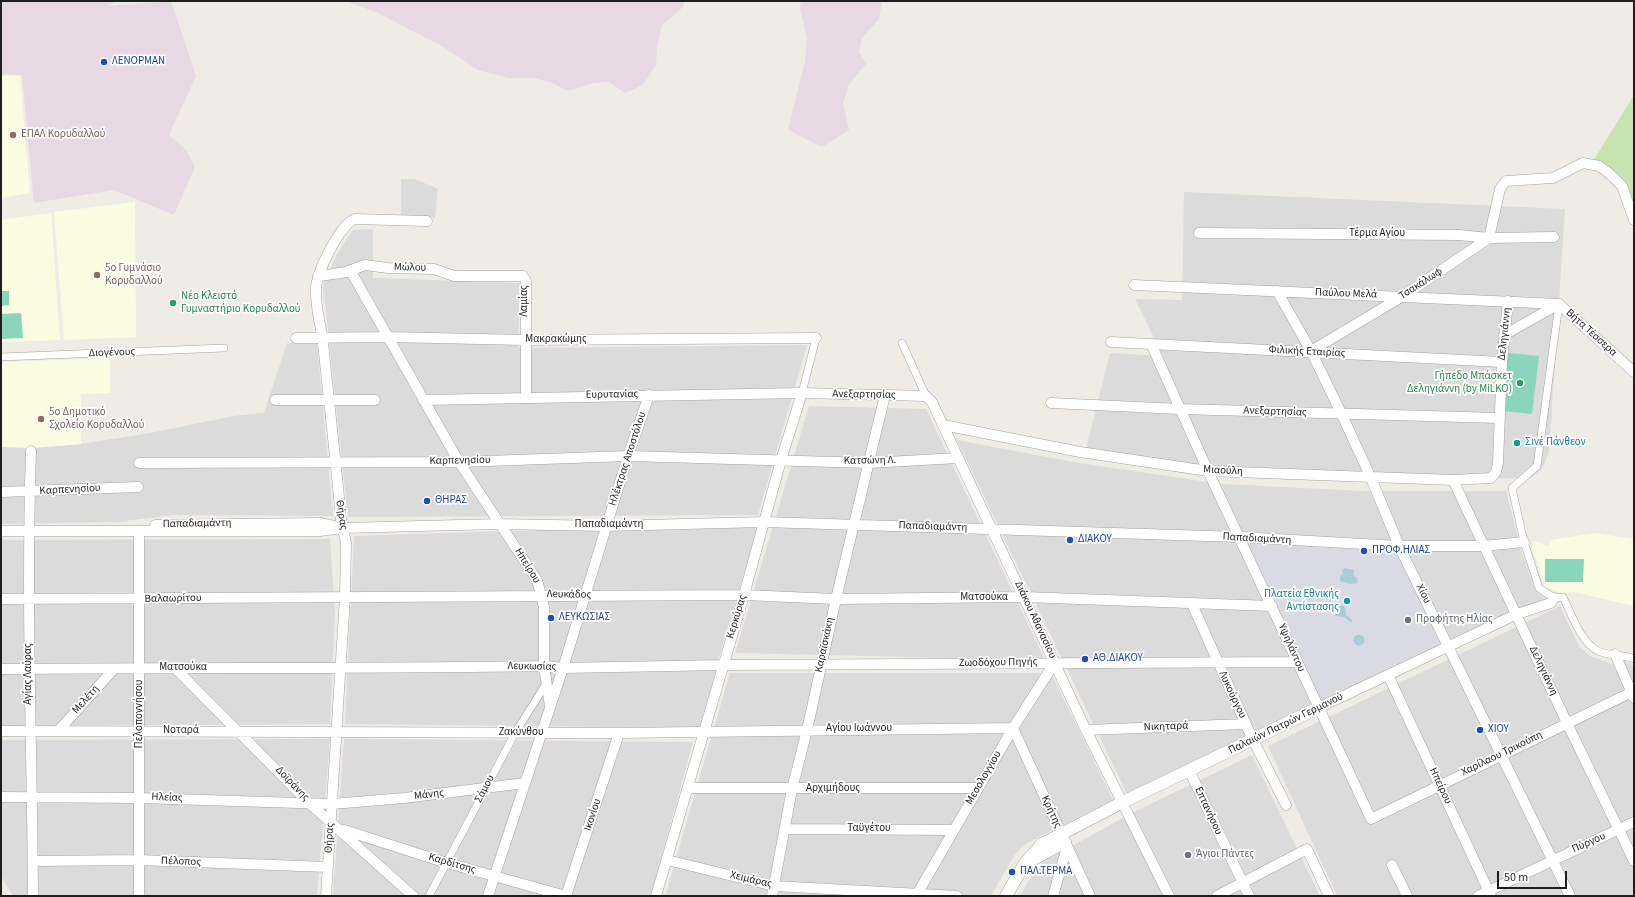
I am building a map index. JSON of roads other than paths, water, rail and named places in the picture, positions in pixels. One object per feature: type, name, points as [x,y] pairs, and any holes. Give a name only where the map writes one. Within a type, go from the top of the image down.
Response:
[{"type":"street","points":[[1489,238],[1500,189],[1503,183],[1510,180],[1553,178],[1583,162],[1599,166],[1616,179],[1626,195],[1634,220]]},
{"type":"street","name":"Θήρας","points":[[326,896],[341,669],[346,543],[342,528],[316,289],[332,247],[343,228],[351,220],[427,221]]},
{"type":"street","name":"Τέρμα Αγίου","points":[[1199,233],[1459,235],[1489,238],[1554,237]]},
{"type":"street","name":"Τσακάλωφ","points":[[1311,351],[1403,296],[1489,238]]},
{"type":"street","name":"Μώλου","points":[[320,276],[350,270],[361,266],[375,265],[388,268],[434,269],[454,276],[521,275],[524,277]]},
{"type":"street","name":"Ηπείρου","points":[[350,270],[422,400],[459,462],[537,580],[542,595],[544,607],[544,666],[550,706],[488,896]]},
{"type":"street","name":"Λαμίας","points":[[524,277],[526,397]]},
{"type":"street","name":"Παύλου Μελά","points":[[1134,285],[1508,300],[1559,304]]},
{"type":"street","name":"Χίου","points":[[1278,291],[1311,351],[1342,414],[1371,478],[1399,546],[1570,896]]},
{"type":"street","name":"Δεληγιάννη","points":[[1498,463],[1502,362],[1508,300]]},
{"type":"street","points":[[1559,304],[1537,466],[1512,488],[1524,542],[1538,588],[1554,598],[1564,597],[1586,643],[1597,650],[1634,659]]},
{"type":"street","name":"Βήτα Τέσσερα","points":[[1504,335],[1559,304],[1634,372]]},
{"type":"street","name":"Μακρακώμης","points":[[296,338],[322,339],[388,337],[525,340],[816,338]]},
{"type":"street","name":"Κερκύρας","points":[[656,896],[705,733],[781,460],[802,393],[816,338]]},
{"type":"street","name":"Διάκου Αθανασίου","points":[[902,342],[926,396],[932,402],[943,425],[1086,730],[1169,896]]},
{"type":"street","name":"Φιλικής Εταιρίας","points":[[1111,342],[1152,346],[1311,351],[1502,362]]},
{"type":"street","name":"Υψηλάντου","points":[[1152,346],[1318,708],[1371,819]]},
{"type":"street","name":"Διογένους","points":[[1,357],[224,348]]},
{"type":"street","name":"Ευρυτανίας","points":[[422,400],[802,393]]},
{"type":"street","name":"Ανεξαρτησίας","points":[[802,393],[926,396]]},
{"type":"street","name":"Ηλέκτρας Αποστόλου","points":[[550,706],[628,456],[649,395]]},
{"type":"street","name":"Καραϊσκάκη","points":[[773,891],[786,829],[792,789],[885,395]]},
{"type":"street","points":[[275,400],[375,400]]},
{"type":"street","name":"Ανεξαρτησίας","points":[[1051,403],[1180,409],[1499,418]]},
{"type":"street","name":"Μιαούλη","points":[[943,425],[1080,452],[1208,470],[1371,478],[1453,480],[1491,478],[1496,472],[1498,463]]},
{"type":"street","name":"Αγίας Λαύρας","points":[[32,451],[30,492],[28,668],[33,798],[33,896]]},
{"type":"street","name":"Καρπενησίου","points":[[139,463],[459,462],[628,456],[781,460]]},
{"type":"street","name":"Κατσώνη Λ.","points":[[781,460],[870,463],[958,458]]},
{"type":"street","name":"Δεληγιάννη","points":[[1453,480],[1482,546],[1517,614],[1567,723],[1634,861]]},
{"type":"street","name":"Καρπενησίου","points":[[1,492],[138,487]]},
{"type":"street","name":"Παπαδιαμάντη","points":[[1,531],[320,531],[342,528],[499,524],[606,526],[764,522],[1240,537],[1399,546],[1482,546],[1524,542]]},
{"type":"street","name":"Παπαδιαμάντη","points":[[51,531],[197,524],[320,523],[342,528]]},
{"type":"street","name":"Πελοποννήσου","points":[[139,532],[139,896]]},
{"type":"street","name":"Λeυκάδος","points":[[345,597],[744,595]]},
{"type":"street","name":"Ματσούκα","points":[[744,595],[836,599],[1024,597],[1272,606]]},
{"type":"street","name":"Βαλαωρίτου","points":[[1,599],[345,597]]},
{"type":"street","name":"Παλαιών Πατρών Γερμανού","points":[[1006,896],[1025,863],[1042,844],[1065,841],[1123,802],[1517,614],[1551,603],[1554,598]]},
{"type":"street","name":"Λυκούργου","points":[[1192,604],[1253,740],[1286,805]]},
{"type":"street","points":[[1615,654],[1633,694]]},
{"type":"street","name":"Ζωοδόχου Πηγής","points":[[723,665],[1055,662],[1297,662]]},
{"type":"street","name":"Μεσολογγίου","points":[[917,895],[1013,728],[1055,662]]},
{"type":"street","name":"Λευκωσίας","points":[[341,669],[544,666],[563,668],[723,665]]},
{"type":"street","name":"Δοϊράνης","points":[[175,668],[310,803],[413,896]]},
{"type":"street","name":"Ματσούκα","points":[[1,669],[341,669]]},
{"type":"street","name":"Μελέτη","points":[[58,731],[114,669]]},
{"type":"street","name":"Ηπείρου","points":[[1388,675],[1490,893]]},
{"type":"street","name":"Σάμου","points":[[429,896],[515,733],[546,684]]},
{"type":"street","name":"Χαρίλαου Τρικούπη","points":[[1371,819],[1567,723],[1633,694]]},
{"type":"street","name":"Νικηταρά","points":[[1086,730],[1246,724]]},
{"type":"street","name":"Αγίου Ιωάννου","points":[[705,733],[807,730],[1013,728]]},
{"type":"street","name":"Κρήτης","points":[[1013,728],[1090,896]]},
{"type":"street","name":"Νοταρά","points":[[1,731],[337,732]]},
{"type":"street","name":"Ζακύνθου","points":[[337,732],[705,733]]},
{"type":"street","name":"Ικονίου","points":[[566,896],[619,733]]},
{"type":"street","name":"Επτανήσου","points":[[1188,770],[1249,896]]},
{"type":"street","name":"Μάνης","points":[[332,804],[404,798],[525,783]]},
{"type":"street","name":"Αρχιμήδους","points":[[688,788],[978,788]]},
{"type":"street","name":"Ηλείας","points":[[1,797],[139,798],[332,804]]},
{"type":"street","name":"Πύργου","points":[[1478,896],[1490,893],[1552,860],[1634,822]]},
{"type":"street","name":"Καρδίτσης","points":[[340,829],[447,863],[566,896]]},
{"type":"street","name":"Ταϋγέτου","points":[[786,829],[953,830]]},
{"type":"street","points":[[1053,896],[1065,841]]},
{"type":"street","points":[[1217,896],[1307,849],[1329,896]]},
{"type":"street","name":"Πέλοπος","points":[[33,861],[139,860],[328,867]]},
{"type":"street","name":"Χειμάρας","points":[[667,860],[773,891],[956,896]]},
{"type":"street","points":[[1392,865],[1407,896]]},
{"type":"water","points":[[1345,568],[1354,570],[1353,575],[1358,579],[1357,583],[1350,584],[1340,581],[1340,576],[1343,574],[1342,570]]},
{"type":"water","points":[[1337,605],[1345,607],[1346,615],[1353,621],[1351,622],[1344,617],[1336,616],[1334,610]]},
{"type":"water","points":[[1359,634],[1363,636],[1365,640],[1363,644],[1359,646],[1355,644],[1353,640],[1355,636]]},
{"type":"place","name":"ΛΕΝΟΡΜΑΝ","points":[[104,62]]},
{"type":"place","name":"ΕΠΑΛ Κορυδαλλού","points":[[13,135]]},
{"type":"place","name":"5ο Γυμνάσιο Κορυδαλλού","points":[[97,275]]},
{"type":"place","name":"Νέο Κλειστό Γυμναστήριο Κορυδαλλού","points":[[173,303]]},
{"type":"place","name":"Γήπεδο Μπάσκετ Δεληγιάννη (by MiLKO)","points":[[1520,383]]},
{"type":"place","name":"5ο Δημοτικό Σχολείο Κορυδαλλού","points":[[41,419]]},
{"type":"place","name":"Σινέ Πάνθεον","points":[[1517,443]]},
{"type":"place","name":"ΘΗΡΑΣ","points":[[427,501]]},
{"type":"place","name":"ΔΙΑΚΟΥ","points":[[1070,540]]},
{"type":"place","name":"ΠΡΟΦ.ΗΛΙΑΣ","points":[[1364,551]]},
{"type":"place","name":"Πλατεία Εθνικής Αντίστασης","points":[[1347,601]]},
{"type":"place","name":"ΛΕΥΚΩΣΙΑΣ","points":[[551,618]]},
{"type":"place","name":"Προφήτης Ηλίας","points":[[1408,620]]},
{"type":"place","name":"ΑΘ.ΔΙΑΚΟΥ","points":[[1085,659]]},
{"type":"place","name":"ΧΙΟΥ","points":[[1480,730]]},
{"type":"place","name":"Άγιοι Πάντες","points":[[1188,855]]},
{"type":"place","name":"ΠΑΛ.ΤΕΡΜΑ","points":[[1012,872]]}]
